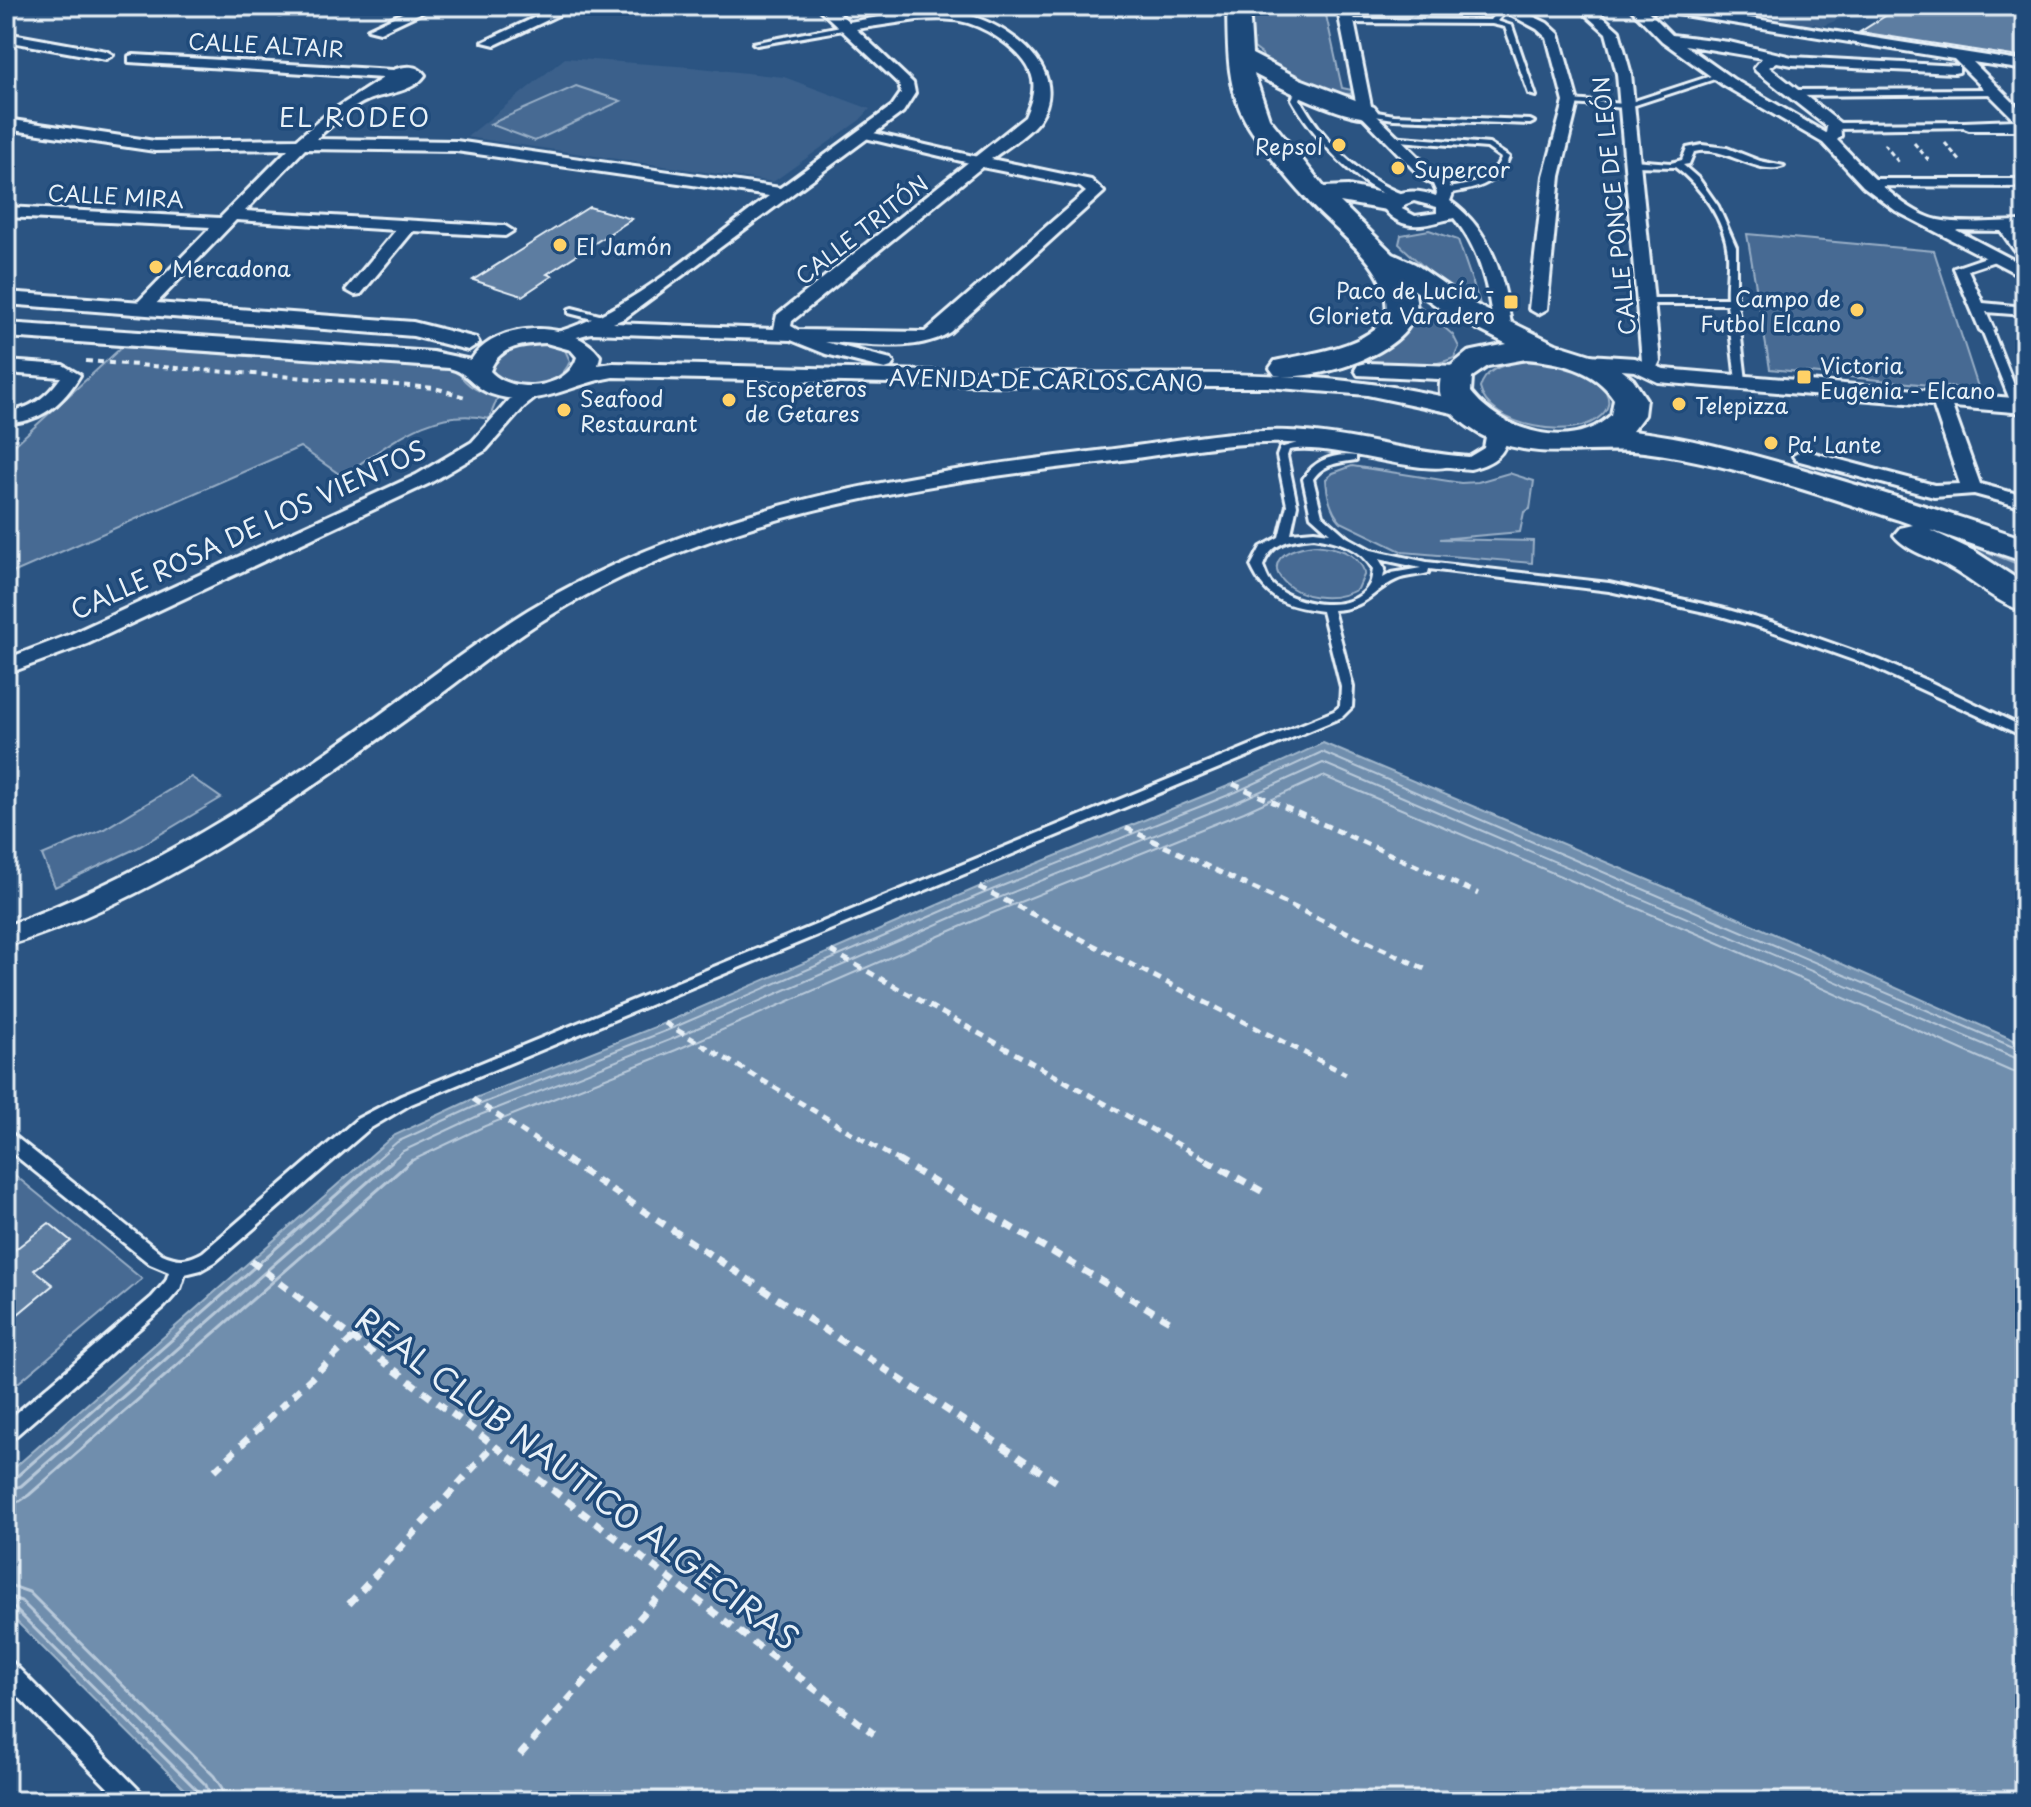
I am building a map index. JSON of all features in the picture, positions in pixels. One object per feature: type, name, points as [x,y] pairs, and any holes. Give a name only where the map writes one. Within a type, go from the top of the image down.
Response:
[{"type":"highway","points":[[1238,6],[1240,57],[1247,94],[1257,119],[1317,195],[1466,338],[1467,366],[1453,390],[1462,408],[1497,431],[1532,440],[1573,442],[1605,435],[1624,422],[1629,399]]},
{"type":"highway","points":[[1240,57],[1296,86],[1355,104]]},
{"type":"highway","points":[[1247,94],[1255,84],[1296,86]]},
{"type":"highway","points":[[1317,195],[1348,194],[1404,204],[1385,231],[1383,239],[1405,263],[1392,268]]},
{"type":"highway","points":[[1392,268],[1503,331],[1547,352],[1588,362],[1612,376],[1629,399],[1692,438],[1895,497],[2025,529]]},
{"type":"highway","points":[[1286,368],[1358,351],[1393,329],[1401,318],[1403,306],[1392,268]]},
{"type":"highway","points":[[1467,366],[1507,351],[1547,352]]},
{"type":"highway","points":[[1591,439],[1648,441],[1721,457],[1931,517],[2025,548]]},
{"type":"highway","points":[[1721,457],[1897,527],[1961,559],[2025,600]]},
{"type":"highway","points":[[1895,497],[2025,548]]},
{"type":"street","points":[[375,29],[428,6]]},
{"type":"street","points":[[490,42],[570,6]]},
{"type":"street","points":[[580,375],[589,362],[599,332],[898,109],[908,93],[899,74],[823,6]]},
{"type":"street","name":"CALLE PONCE DE LEÓN","points":[[1583,6],[1612,31],[1624,74],[1653,371]]},
{"type":"street","points":[[1635,6],[1667,38],[1720,76],[1831,133],[1869,124],[2025,124]]},
{"type":"street","points":[[1649,6],[2025,66]]},
{"type":"street","name":"CALLE PONCE DE LEÓN","points":[[1503,7],[1542,26],[1554,37],[1571,102],[1552,176],[1538,309]]},
{"type":"street","points":[[1345,13],[1355,104],[1429,176],[1440,181],[1445,215],[1434,220],[1417,221],[1404,204]]},
{"type":"street","points":[[846,27],[924,16],[972,20],[995,31],[1030,58],[1041,77],[1042,98],[1032,119],[982,162]]},
{"type":"street","points":[[1825,34],[1761,68],[1793,93],[1831,133],[1869,183],[1930,225],[2025,273]]},
{"type":"street","points":[[6,37],[106,55]]},
{"type":"street","points":[[1667,38],[1729,46],[1775,58],[1973,70]]},
{"type":"street","points":[[1959,56],[2025,124]]},
{"type":"street","name":"CALLE ALTAIR","points":[[134,59],[393,76],[409,71],[417,73],[416,78],[345,108]]},
{"type":"street","points":[[143,307],[299,146],[345,108],[374,92],[393,76]]},
{"type":"street","points":[[1793,93],[1996,92]]},
{"type":"street","points":[[6,124],[155,146],[373,143],[456,146],[785,194]]},
{"type":"street","points":[[599,332],[908,339],[938,333],[1096,192],[1085,183],[865,135]]},
{"type":"street","name":"CALLE TRITÓN","points":[[791,334],[782,328],[783,319],[982,162]]},
{"type":"street","points":[[1404,204],[1429,185],[1429,176]]},
{"type":"street","points":[[1869,183],[2025,183]]},
{"type":"street","points":[[1404,204],[1443,201],[1469,224],[1483,250],[1499,293],[1503,331]]},
{"type":"street","name":"CALLE MIRA","points":[[6,212],[505,231]]},
{"type":"street","points":[[355,290],[409,225]]},
{"type":"street","points":[[1930,225],[2025,226]]},
{"type":"street","points":[[2006,226],[2025,253]]},
{"type":"street","points":[[1987,330],[1961,268],[1994,259]]},
{"type":"street","points":[[6,298],[413,329],[468,343]]},
{"type":"street","points":[[1977,307],[2025,311]]},
{"type":"street","points":[[6,315],[442,344],[509,342]]},
{"type":"street","points":[[6,330],[433,359],[464,365],[500,390],[534,392]]},
{"type":"street","name":"AVENIDA DE CARLOS CANO","points":[[509,342],[599,332],[635,356],[1286,368],[1467,366]]},
{"type":"street","points":[[791,334],[845,354],[885,363]]},
{"type":"street","points":[[478,372],[482,359],[509,342]]},
{"type":"street","points":[[1588,362],[1741,381],[2021,405]]},
{"type":"street","points":[[6,367],[63,371],[71,375],[38,410],[21,417],[6,417]]},
{"type":"street","name":"AVENIDA DE CARLOS CANO","points":[[534,392],[560,386],[580,375],[613,370],[959,379],[1263,382],[1388,391],[1462,408]]},
{"type":"street","points":[[1629,399],[1652,384],[1653,371]]},
{"type":"street","points":[[500,390],[504,400],[501,421]]},
{"type":"street","name":"CALLE ROSA DE LOS VIENTOS","points":[[6,667],[79,639],[423,479],[479,446],[501,421],[534,392]]},
{"type":"street","points":[[1940,398],[1969,487]]},
{"type":"street","points":[[6,937],[134,885],[199,849],[535,615],[600,579],[681,541],[753,516],[858,490],[962,473],[1251,438],[1287,437],[1344,443],[1470,463],[1487,457],[1499,439],[1497,431]]},
{"type":"street","points":[[1160,450],[1285,448],[1437,473],[1476,473],[1500,462],[1514,447],[1532,440]]},
{"type":"street","points":[[1803,456],[1934,491],[1956,493],[1969,487],[2025,502]]},
{"type":"lane","points":[[1492,22],[1503,7]]},
{"type":"lane","points":[[1345,13],[1492,22],[1508,26],[1533,94]]},
{"type":"lane","points":[[757,43],[846,27]]},
{"type":"lane","points":[[1571,102],[1626,106],[1720,76]]},
{"type":"lane","points":[[1296,86],[1296,99],[1311,125],[1380,190],[1404,204]]},
{"type":"lane","points":[[1355,104],[1394,117],[1530,122]]},
{"type":"lane","points":[[1390,138],[1489,146],[1505,157],[1493,178],[1443,201]]},
{"type":"lane","points":[[1633,163],[1677,165],[1686,162],[1690,150],[1703,146],[1727,150],[1754,164],[1780,166]]},
{"type":"lane","points":[[1677,165],[1690,172],[1724,225],[1734,256],[1731,301],[1741,381]]},
{"type":"lane","points":[[1645,301],[1731,301]]},
{"type":"lane","points":[[572,311],[599,332]]},
{"type":"lane","points":[[1987,330],[2021,405]]},
{"type":"lane","points":[[1284,538],[1292,515],[1282,456],[1285,448],[1317,446],[1428,465],[1457,462]]},
{"type":"lane","points":[[1355,458],[1325,462],[1311,472],[1308,479],[1317,516],[1345,540],[1368,553],[1440,568],[1609,587],[1741,617],[1799,634],[1899,673],[2025,733]]},
{"type":"lane","points":[[1345,540],[1314,534],[1284,538],[1273,543],[1259,557],[1257,566],[1263,583],[1283,598],[1327,608],[1363,599],[1377,586],[1406,572],[1440,568]]},
{"type":"lane","points":[[1368,553],[1379,569],[1377,586]]},
{"type":"lane","points":[[6,1139],[156,1259],[178,1268],[195,1265],[226,1245],[363,1124],[406,1100],[844,922],[1338,714],[1346,707],[1347,687],[1327,608]]},
{"type":"lane","points":[[6,1433],[158,1302],[174,1284],[178,1268]]},
{"type":"lane","points":[[6,1670],[136,1801]]},
{"type":"path","points":[[1869,124],[1914,183]]},
{"type":"path","points":[[1898,124],[1948,183]]},
{"type":"path","points":[[1929,124],[1980,183]]},
{"type":"path","points":[[1233,784],[1479,894]]},
{"type":"path","points":[[1126,828],[1425,969]]},
{"type":"path","points":[[979,887],[1346,1074]]},
{"type":"path","points":[[831,951],[1265,1193]]},
{"type":"path","points":[[665,1023],[1171,1322]]},
{"type":"path","points":[[473,1099],[1060,1484]]},
{"type":"path","name":"REAL CLUB NAUTICO ALGECIRAS","points":[[251,1261],[874,1734]]},
{"type":"path","points":[[215,1470],[354,1337]]},
{"type":"path","points":[[349,1604],[493,1446]]},
{"type":"path","points":[[2016,1569],[2025,1539]]},
{"type":"path","points":[[520,1755],[673,1580]]},
{"type":"shaded area","points":[[1250,6],[1324,6],[1342,88],[1352,90],[1351,94],[1330,93],[1265,64],[1262,54],[1254,48]]},
{"type":"shaded area","points":[[1688,6],[1873,6],[1822,26],[1814,23],[1802,27]]},
{"type":"shaded area","points":[[565,58],[784,77],[870,109],[860,120],[773,182],[467,137]]},
{"type":"shaded area","points":[[576,86],[621,101],[535,141],[490,124]]},
{"type":"shaded area","points":[[1429,230],[1458,240],[1482,310],[1438,280],[1399,244],[1401,235]]},
{"type":"shaded area","name":"Campo de Futbol Elcano","points":[[1747,234],[1934,251],[1979,390],[1770,369]]},
{"type":"shaded area","points":[[1413,300],[1453,335],[1459,347],[1454,358],[1441,363],[1412,366],[1340,362]]},
{"type":"shaded area","points":[[547,344],[565,350],[570,361],[555,379],[532,385],[520,384],[508,382],[489,371],[494,357],[512,347]]},
{"type":"shaded area","points":[[124,345],[449,370],[458,372],[475,389],[498,397],[489,419],[468,416],[429,423],[393,441],[342,476],[300,447],[6,576],[6,453]]},
{"type":"shaded area","points":[[1516,362],[1566,365],[1590,375],[1606,392],[1606,410],[1590,423],[1573,428],[1554,429],[1515,421],[1486,401],[1480,388],[1489,373]]},
{"type":"shaded area","points":[[1352,466],[1461,483],[1478,482],[1509,473],[1534,481],[1530,509],[1524,512],[1520,532],[1440,539],[1533,541],[1532,563],[1403,552],[1341,522],[1330,502],[1326,479]]},
{"type":"shaded area","points":[[1925,532],[1953,538],[2025,567],[2025,585]]},
{"type":"shaded area","points":[[1314,545],[1337,549],[1357,560],[1365,573],[1358,589],[1337,596],[1316,597],[1298,591],[1285,582],[1278,571],[1279,560],[1290,551]]},
{"type":"shaded area","points":[[191,777],[221,798],[137,848],[55,887],[42,855],[104,829]]},
{"type":"shaded area","points":[[6,1168],[142,1279],[6,1393]]},
{"type":"water","points":[[1323,743],[1729,914],[2025,1045],[2025,1801],[197,1801],[6,1611],[6,1475],[393,1136],[473,1099],[665,1023],[979,887],[1233,784]]},
{"type":"building","points":[[1901,6],[2025,6],[2025,58],[1860,32]]},
{"type":"building","name":"El Jamón","points":[[589,207],[632,219],[547,274],[552,276],[522,296],[473,280]]},
{"type":"building","points":[[49,1223],[71,1241],[34,1270],[53,1285],[6,1324],[6,1248],[12,1252]]},
{"type":"place","name":"Repsol","points":[[1339,145]]},
{"type":"place","name":"Supercor","points":[[1398,168]]},
{"type":"place","name":"El Jamón","points":[[560,245]]},
{"type":"place","name":"Mercadona","points":[[156,267]]},
{"type":"place","name":"Paco de Lucía - Glorieta Varadero","points":[[1511,302]]},
{"type":"place","name":"Campo de Futbol Elcano","points":[[1857,310]]},
{"type":"place","name":"Victoria Eugenia - Elcano","points":[[1804,377]]},
{"type":"place","name":"Escopeteros de Getares","points":[[729,400]]},
{"type":"place","name":"Telepizza","points":[[1679,404]]},
{"type":"place","name":"Seafood Restaurant","points":[[564,410]]},
{"type":"place","name":"Pa' Lante","points":[[1771,443]]},
{"type":"district","name":"EL RODEO","points":[[355,116]]}]
